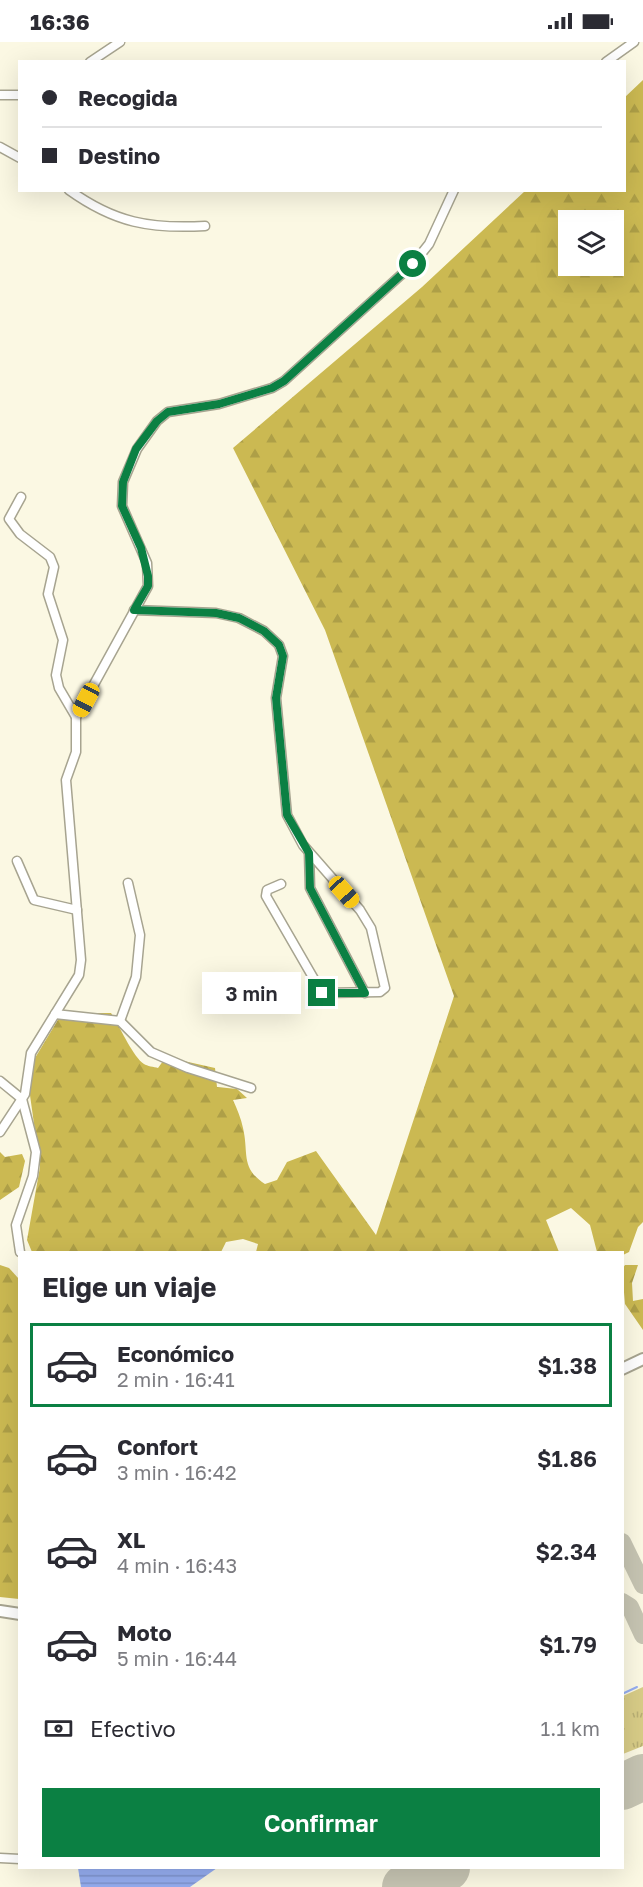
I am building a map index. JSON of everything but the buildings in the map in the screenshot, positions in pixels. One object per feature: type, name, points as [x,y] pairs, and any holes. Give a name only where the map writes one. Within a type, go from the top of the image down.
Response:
[{"type":"main road","points":[[624,1368],[643,1359]]},
{"type":"main road","points":[[0,1611],[18,1614]]},
{"type":"street","points":[[93,60],[120,42]]},
{"type":"street","points":[[609,60],[634,42]]},
{"type":"street","points":[[0,95],[18,95]]},
{"type":"street","points":[[0,147],[18,157]]},
{"type":"street","points":[[72,192],[113,217],[132,223],[168,228],[205,226]]},
{"type":"street","points":[[0,1132],[27,1088],[31,1053],[79,975],[81,960],[65,791],[76,752],[76,717],[148,586],[144,555],[122,506],[123,482],[136,449],[157,421],[168,412],[219,404],[272,388],[284,381],[413,264],[438,229],[453,192]]},
{"type":"street","points":[[21,497],[9,519],[20,534],[50,557],[54,567],[48,594],[63,640],[56,675],[59,688],[76,717]]},
{"type":"street","points":[[134,610],[216,613],[239,618],[264,631],[279,645],[283,656],[276,698],[287,815],[309,853],[360,910],[371,928],[385,988],[380,992],[322,993],[266,896],[267,890],[281,884]]},
{"type":"street","points":[[309,853],[310,888],[365,993]]},
{"type":"street","points":[[17,861],[34,900],[77,910]]},
{"type":"street","points":[[120,1021],[136,977],[140,935],[128,883]]},
{"type":"street","points":[[56,1014],[120,1021],[151,1052],[188,1068],[250,1088]]},
{"type":"street","points":[[0,1081],[22,1099],[36,1152],[33,1176],[16,1225],[20,1251]]},
{"type":"street","points":[[0,1858],[18,1859]]},
{"type":"green space","points":[[643,80],[643,1222],[638,1227],[629,1252],[624,1254],[624,1251],[597,1251],[590,1225],[571,1208],[546,1220],[559,1251],[256,1251],[258,1244],[243,1239],[226,1242],[222,1251],[32,1251],[27,1240],[40,1167],[29,1088],[32,1063],[62,1013],[111,1013],[135,1055],[144,1064],[158,1068],[166,1057],[215,1068],[217,1087],[237,1089],[247,1098],[233,1100],[242,1124],[249,1166],[257,1178],[265,1184],[277,1180],[287,1162],[316,1151],[376,1235],[454,996],[325,630],[233,448],[422,287],[524,192],[626,192],[626,96]]},
{"type":"green space","points":[[0,1152],[5,1157],[22,1154],[25,1161],[19,1187],[0,1200]]},
{"type":"green space","points":[[0,1265],[9,1268],[18,1278],[18,1599],[0,1597]]},
{"type":"green space","points":[[638,1265],[632,1283],[633,1301],[643,1299],[643,1330],[625,1304],[624,1266]]},
{"type":"green space","points":[[643,1687],[643,1746],[624,1754],[624,1696]]},
{"type":"water","points":[[78,1869],[216,1869],[190,1887],[81,1887]]},
{"type":"waterway","points":[[624,1693],[637,1687]]},
{"type":"taxiway","points":[[624,1546],[643,1585]]},
{"type":"taxiway","points":[[624,1603],[630,1607],[643,1635]]},
{"type":"runway","points":[[624,1786],[643,1777]]},
{"type":"runway","points":[[405,1887],[445,1869]]},
{"type":"route","points":[[322,993],[365,993],[310,888],[309,853],[287,815],[276,698],[283,656],[279,645],[264,631],[239,618],[216,613],[134,610],[148,586],[147,563],[122,506],[123,482],[136,449],[157,421],[168,412],[180,408],[219,404],[272,388],[284,381],[413,264]]}]
